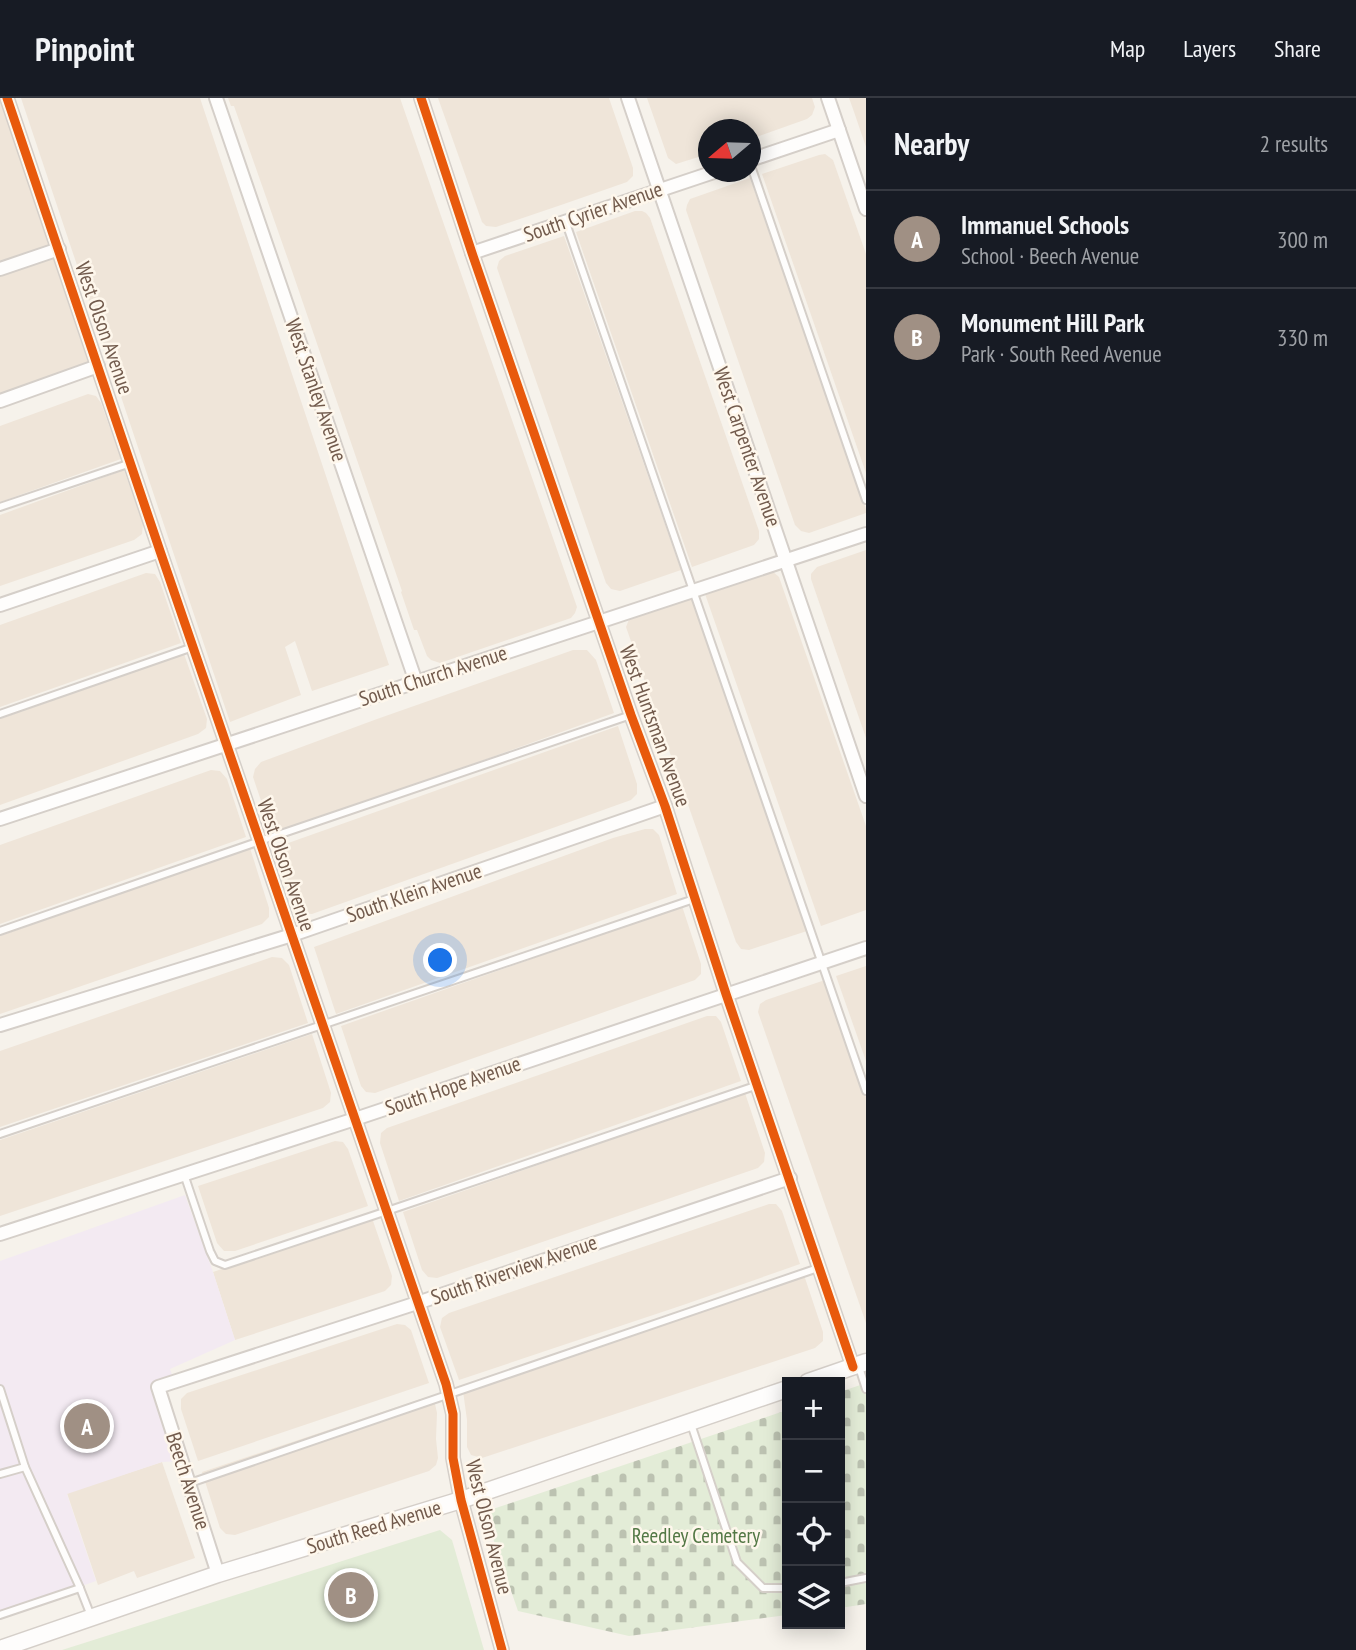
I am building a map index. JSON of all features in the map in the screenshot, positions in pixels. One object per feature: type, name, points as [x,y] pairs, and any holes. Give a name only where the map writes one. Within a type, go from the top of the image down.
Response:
[{"type":"street","name":"West Olson Avenue","points":[[8,98],[160,551],[446,1384],[453,1414],[453,1458],[461,1500],[502,1650]]},
{"type":"street","name":"West Stanley Avenue","points":[[216,98],[416,682]]},
{"type":"street","name":"West Huntsman Avenue","points":[[421,98],[631,715],[665,806],[820,1267],[859,1365]]},
{"type":"street","name":"West Carpenter Avenue","points":[[628,98],[866,796]]},
{"type":"street","points":[[828,98],[866,209]]},
{"type":"street","points":[[0,119],[13,114]]},
{"type":"street","points":[[761,157],[839,130]]},
{"type":"street","name":"South Cyrier Avenue","points":[[472,253],[698,177]]},
{"type":"street","points":[[0,269],[59,249]]},
{"type":"street","points":[[0,401],[98,366]]},
{"type":"street","name":"South Church Avenue","points":[[0,820],[866,534]]},
{"type":"street","points":[[0,605],[160,551]]},
{"type":"street","name":"South Klein Avenue","points":[[0,1025],[292,935],[665,806]]},
{"type":"street","name":"South Hope Avenue","points":[[0,1234],[355,1119],[866,948]]},
{"type":"street","name":"South Riverview Avenue","points":[[158,1387],[790,1178]]},
{"type":"street","points":[[823,1377],[859,1365]]},
{"type":"street","name":"Beech Avenue","points":[[158,1387],[218,1574]]},
{"type":"street","name":"South Reed Avenue","points":[[0,1649],[218,1574],[461,1500],[782,1391]]},
{"type":"lane","points":[[758,182],[866,500]]},
{"type":"lane","points":[[565,221],[866,1091]]},
{"type":"lane","points":[[0,507],[131,463]]},
{"type":"lane","points":[[0,714],[193,647]]},
{"type":"lane","points":[[0,931],[631,715]]},
{"type":"lane","points":[[0,1134],[695,898]]},
{"type":"lane","points":[[184,1174],[210,1251],[215,1261],[225,1265],[758,1085]]},
{"type":"lane","points":[[189,1484],[820,1267]]},
{"type":"lane","points":[[859,1365],[866,1388]]},
{"type":"lane","points":[[0,1389],[25,1467],[92,1617]]},
{"type":"lane","points":[[690,1422],[737,1563],[763,1588],[782,1588]]},
{"type":"lane","points":[[0,1474],[25,1467]]},
{"type":"lane","points":[[845,1582],[866,1578]]},
{"type":"lane","points":[[0,1615],[80,1588]]},
{"type":"shaded area","points":[[21,98],[200,98],[389,665],[312,691],[295,641],[285,647],[301,695],[230,722]]},
{"type":"shaded area","points":[[228,98],[400,98],[577,607],[571,618],[440,663],[427,656],[417,630],[414,630],[291,268],[234,106],[231,106]]},
{"type":"shaded area","points":[[438,98],[609,98],[633,168],[633,176],[627,182],[561,205],[496,227],[486,226],[482,222]]},
{"type":"shaded area","points":[[647,98],[812,98],[815,107],[807,119],[761,135],[761,119],[698,119],[698,157],[676,164],[668,158]]},
{"type":"shaded area","points":[[849,98],[866,98],[866,147],[853,109]]},
{"type":"shaded area","points":[[0,100],[88,362],[0,394]]},
{"type":"shaded area","points":[[825,154],[833,160],[866,254],[866,473],[762,174]]},
{"type":"shaded area","points":[[739,182],[751,182],[866,513],[809,533],[801,531],[795,525],[686,210],[690,199]]},
{"type":"shaded area","points":[[635,211],[642,211],[650,218],[759,531],[759,539],[754,545],[692,567],[576,232]]},
{"type":"shaded area","points":[[564,236],[681,570],[620,591],[611,589],[606,583],[497,268],[499,261],[505,256]]},
{"type":"shaded area","points":[[88,394],[96,396],[101,403],[121,459],[0,502],[0,426]]},
{"type":"shaded area","points":[[124,470],[143,524],[142,534],[134,540],[0,586],[0,515]]},
{"type":"shaded area","points":[[866,550],[866,738],[811,574],[817,567]]},
{"type":"shaded area","points":[[771,570],[779,577],[866,826],[866,910],[821,926],[704,591]]},
{"type":"shaded area","points":[[146,573],[155,574],[160,582],[181,643],[0,707],[0,625]]},
{"type":"shaded area","points":[[693,595],[810,930],[749,950],[741,949],[736,942],[626,627],[630,617]]},
{"type":"shaded area","points":[[573,650],[587,650],[596,660],[614,713],[273,836],[253,777],[261,762]]},
{"type":"shaded area","points":[[184,654],[207,719],[206,728],[198,734],[0,805],[0,719]]},
{"type":"shaded area","points":[[618,726],[637,784],[637,794],[631,800],[312,914],[302,913],[296,906],[277,847]]},
{"type":"shaded area","points":[[211,770],[220,771],[227,779],[246,837],[0,924],[0,845]]},
{"type":"shaded area","points":[[653,829],[659,835],[677,894],[336,1014],[314,947],[613,838]]},
{"type":"shaded area","points":[[250,848],[269,908],[269,917],[262,924],[0,1014],[0,936]]},
{"type":"shaded area","points":[[682,906],[701,964],[701,974],[695,980],[375,1093],[366,1092],[361,1086],[341,1026]]},
{"type":"shaded area","points":[[272,957],[282,958],[289,965],[308,1023],[0,1127],[0,1051]]},
{"type":"shaded area","points":[[866,966],[866,1061],[836,976]]},
{"type":"shaded area","points":[[825,980],[866,1097],[866,1323],[758,1012],[760,1004],[766,1000]]},
{"type":"shaded area","points":[[707,1016],[716,1016],[721,1022],[741,1081],[399,1201],[380,1143],[381,1133],[387,1128]]},
{"type":"shaded area","points":[[312,1034],[331,1093],[330,1102],[323,1108],[0,1216],[0,1140]]},
{"type":"shaded area","points":[[745,1093],[765,1153],[764,1162],[758,1168],[437,1278],[428,1277],[422,1270],[403,1212]]},
{"type":"shaded area","points":[[335,1141],[343,1142],[348,1149],[368,1206],[235,1251],[224,1251],[217,1243],[198,1186]]},
{"type":"shaded area","points":[[185,1195],[235,1340],[170,1369],[176,1386],[163,1391],[185,1461],[162,1462],[67,1494],[96,1581],[0,1615],[0,1261]]},
{"type":"shaded area","points":[[769,1204],[776,1204],[782,1211],[800,1264],[459,1380],[440,1327],[442,1318],[449,1313]]},
{"type":"shaded area","points":[[372,1218],[392,1276],[391,1285],[385,1291],[235,1340],[213,1272]]},
{"type":"shaded area","points":[[804,1275],[823,1332],[823,1341],[815,1348],[482,1458],[471,1455],[467,1447],[463,1391]]},
{"type":"shaded area","points":[[397,1324],[405,1325],[411,1330],[429,1383],[198,1461],[181,1409],[181,1399],[187,1393]]},
{"type":"shaded area","points":[[433,1395],[437,1413],[438,1458],[436,1465],[429,1471],[235,1535],[226,1534],[220,1528],[202,1472]]},
{"type":"shaded area","points":[[162,1462],[195,1558],[137,1578],[134,1571],[98,1585],[67,1493]]},
{"type":"green space","points":[[866,1383],[866,1604],[845,1607],[845,1440],[845,1390]]},
{"type":"green space","name":"Reedley Cemetery","points":[[782,1412],[782,1616],[629,1636],[518,1611],[484,1512]]},
{"type":"green space","points":[[440,1530],[452,1540],[484,1650],[62,1650]]},
{"type":"cycle path","points":[[7,98],[446,1384],[453,1414],[453,1458],[461,1500],[502,1650]]},
{"type":"cycle path","points":[[421,98],[631,715],[665,806],[853,1367]]},
{"type":"place","name":"Immanuel Schools","points":[[87,1426]]},
{"type":"place","name":"Monument Hill Park","points":[[351,1595]]}]
